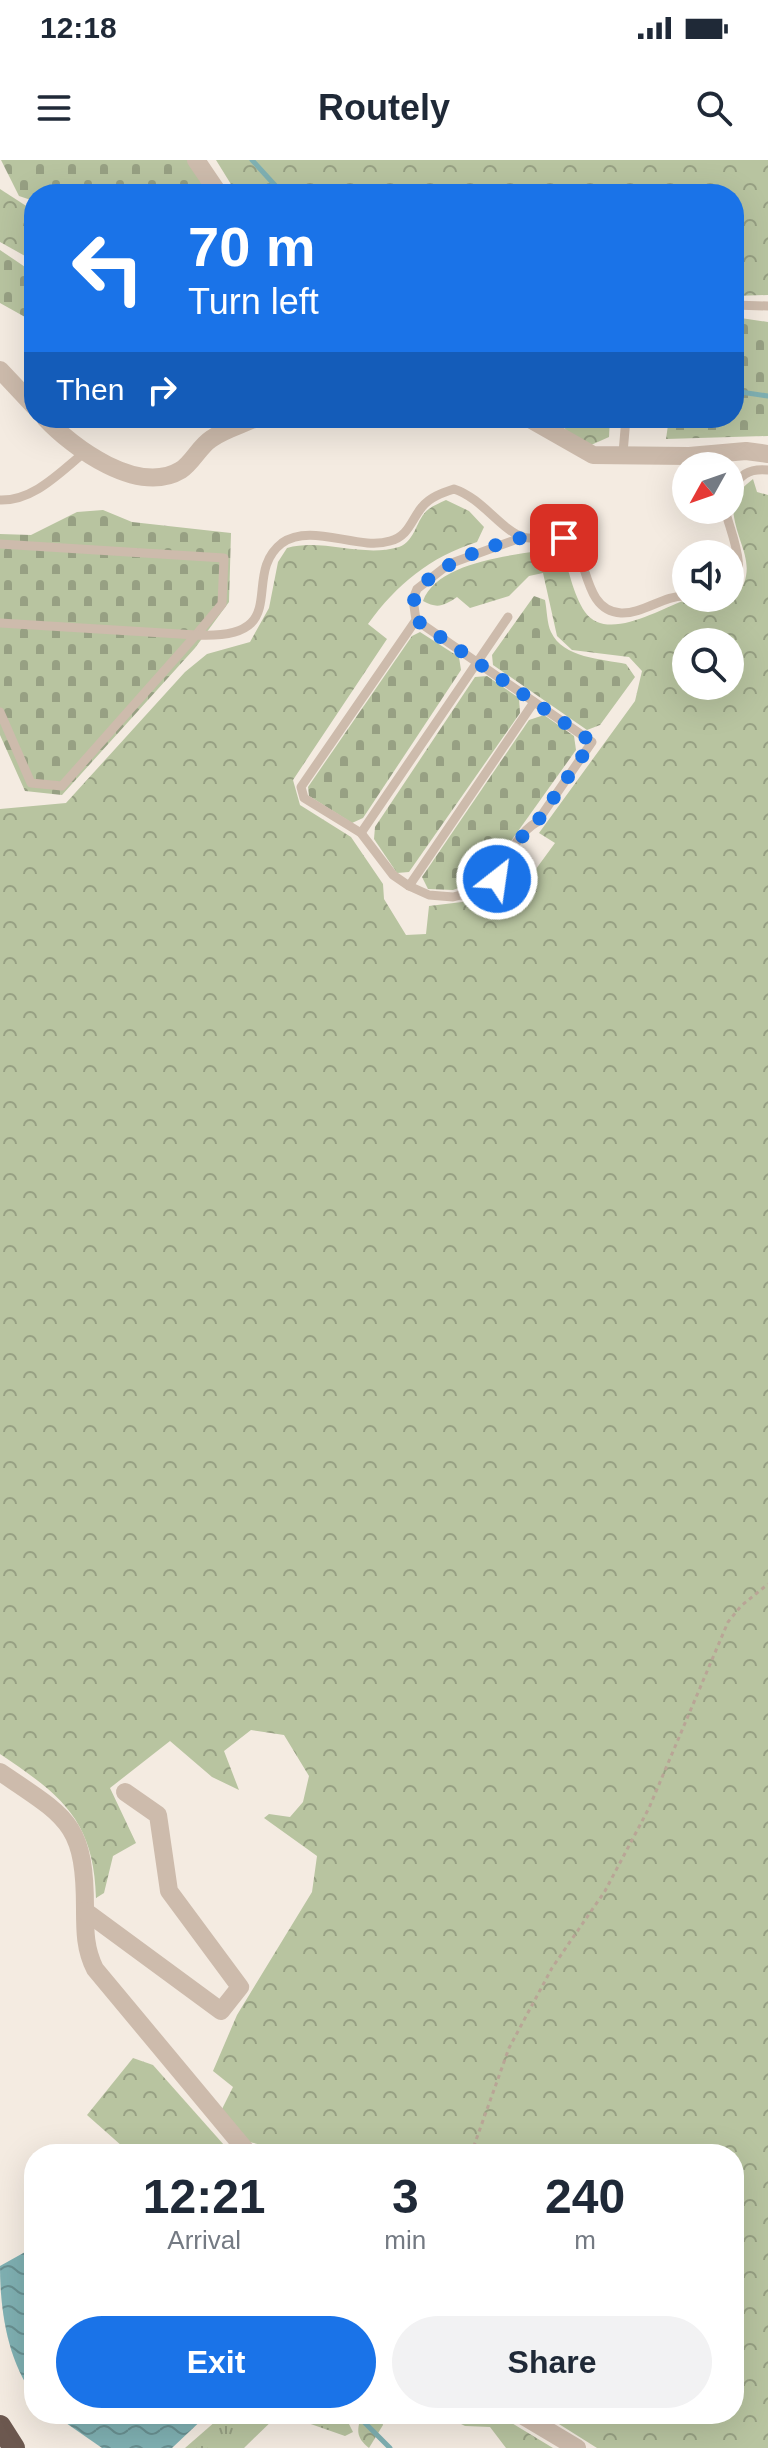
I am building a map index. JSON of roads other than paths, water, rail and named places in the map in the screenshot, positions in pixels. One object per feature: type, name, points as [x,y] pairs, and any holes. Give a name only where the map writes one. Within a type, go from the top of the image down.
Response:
[{"type":"highway","points":[[0,2426],[14,2448]]},
{"type":"street","points":[[196,160],[212,184]]},
{"type":"street","points":[[0,370],[24,395]]},
{"type":"street","points":[[57,428],[85,452],[132,474],[158,478],[180,471],[210,440],[235,428]]},
{"type":"street","points":[[546,428],[593,455],[689,456],[746,451],[768,454]]},
{"type":"street","points":[[0,1772],[56,1813],[79,1843],[85,1863],[85,1940],[95,1969],[241,2144]]},
{"type":"street","points":[[85,1911],[221,2011],[240,1987],[169,1891],[158,1815],[125,1792]]},
{"type":"street","points":[[537,2424],[577,2448]]},
{"type":"lane","points":[[744,305],[768,306]]},
{"type":"lane","points":[[623,453],[625,428]]},
{"type":"lane","points":[[0,500],[14,500],[33,493],[85,452]]},
{"type":"lane","points":[[744,475],[754,469],[768,470]]},
{"type":"lane","points":[[0,623],[196,635],[237,634],[258,611],[270,556],[284,542],[305,536],[388,542],[404,535],[423,505],[454,489],[469,494],[523,537]]},
{"type":"lane","points":[[416,620],[592,742],[537,822],[529,827],[506,860],[492,887],[453,897],[429,895],[393,875],[361,833],[304,798],[301,787],[416,620],[413,599],[417,589],[449,564],[523,537],[564,538],[574,545],[593,593],[605,607],[621,613],[672,600]]},
{"type":"lane","points":[[0,544],[224,558],[222,604],[62,786],[31,783],[0,712]]},
{"type":"lane","points":[[361,833],[508,617]]},
{"type":"lane","points":[[409,886],[534,702]]},
{"type":"water","points":[[24,2253],[24,2380],[7,2334],[0,2266]]},
{"type":"water","points":[[67,2424],[197,2424],[172,2448],[102,2448]]},
{"type":"waterway","points":[[252,160],[274,184]]},
{"type":"waterway","points":[[744,392],[768,396]]},
{"type":"waterway","points":[[366,2424],[390,2448]]}]
